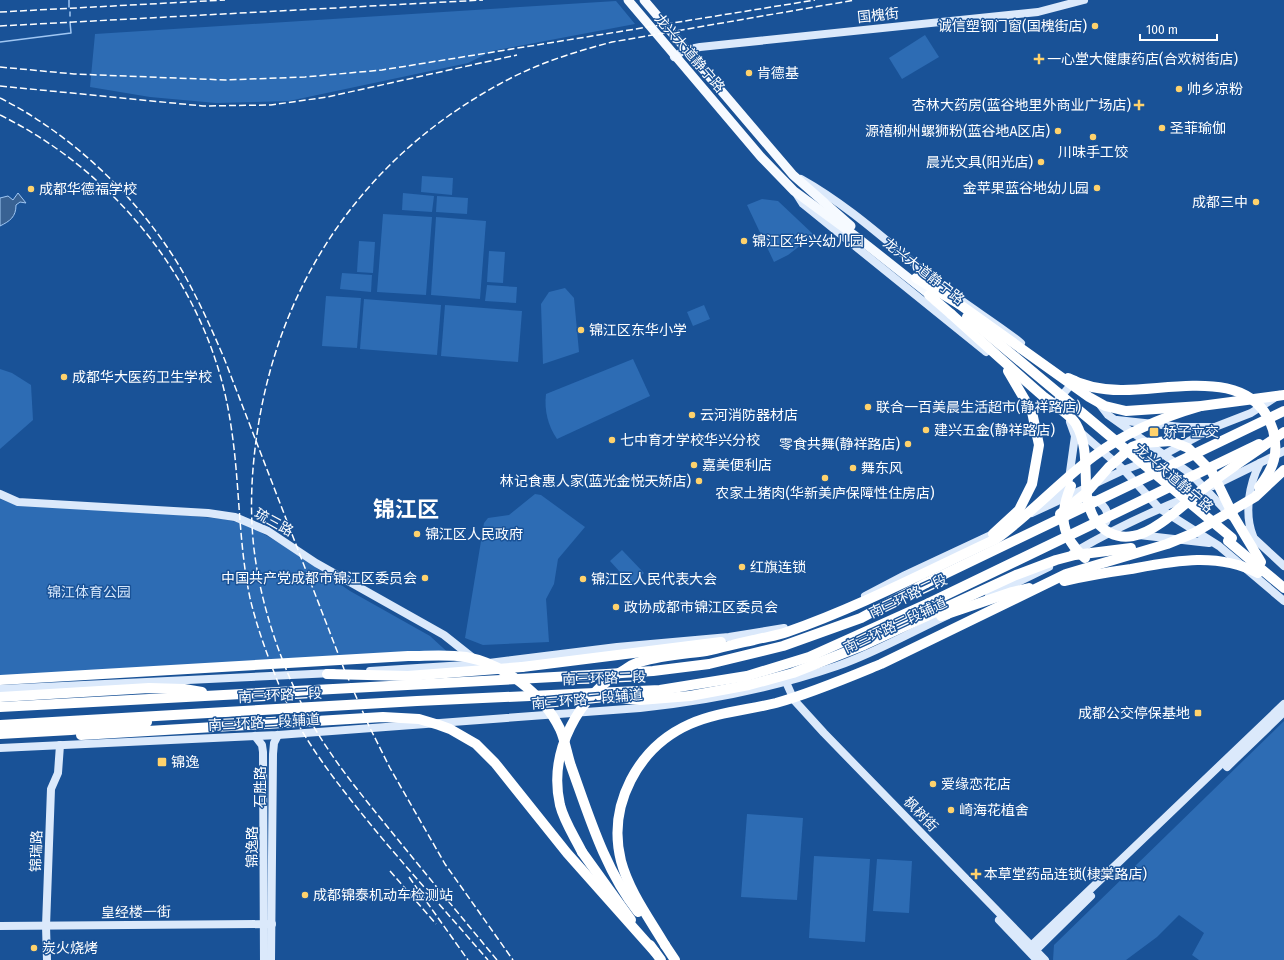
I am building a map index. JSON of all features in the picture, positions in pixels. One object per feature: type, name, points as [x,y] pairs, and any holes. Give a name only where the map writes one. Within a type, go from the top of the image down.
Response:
[{"type":"highway","points":[[916,278],[955,310],[1002,360],[1075,423],[1083,439],[1088,502],[1091,511],[1102,527],[1115,536],[1134,536],[1159,524],[1229,469],[1284,432]]},
{"type":"highway","points":[[929,295],[1072,380],[1095,387],[1120,390],[1192,385],[1216,386],[1235,391],[1254,401],[1264,411],[1272,427],[1277,445],[1273,463],[1267,476],[1256,490],[1236,508]]},
{"type":"highway","name":"龙兴大道静宁路","points":[[955,310],[1226,542]]},
{"type":"highway","points":[[966,553],[986,541],[1019,510],[1032,484],[1038,460],[1039,445],[1032,412],[1002,360]]},
{"type":"highway","points":[[1050,368],[1089,397],[1105,406],[1126,411],[1201,406],[1284,395]]},
{"type":"highway","points":[[658,956],[582,852],[567,824],[560,805],[557,783],[564,739],[573,720],[589,698],[612,677],[639,662],[670,655],[707,651],[785,633],[855,606],[996,539],[1015,526],[1094,456],[1135,430],[1166,416],[1201,406]]},
{"type":"highway","name":"南三环路二段","points":[[0,707],[622,673],[653,671],[723,662],[783,646],[861,618],[926,583],[1284,411]]},
{"type":"highway","name":"南三环路二段","points":[[0,725],[219,712],[660,690],[747,676],[809,657],[929,603],[1284,432]]},
{"type":"highway","points":[[1034,532],[1069,508],[1086,493],[1121,455],[1132,447],[1143,443],[1171,441],[1188,448],[1212,472],[1260,562]]},
{"type":"highway","points":[[1083,465],[1074,480],[1064,504],[1064,527],[1069,540],[1087,560],[1105,566],[1143,567]]},
{"type":"highway","points":[[664,945],[637,899],[622,862],[618,843],[622,805],[631,779],[640,764],[663,741],[691,724],[777,702],[850,677],[881,664],[1066,574],[1167,544],[1194,533],[1255,497],[1284,470]]},
{"type":"highway","points":[[1226,542],[1260,562],[1284,581]]},
{"type":"highway","points":[[1226,542],[1284,588]]},
{"type":"highway","points":[[580,693],[617,699],[640,700],[690,696],[749,685],[793,673],[894,632],[1016,575],[1056,560],[1075,555],[1167,544]]},
{"type":"highway","points":[[894,632],[1012,592],[1183,560],[1229,562],[1258,573],[1284,593]]},
{"type":"highway","points":[[326,674],[408,676],[522,666],[761,638]]},
{"type":"highway","points":[[680,648],[723,662]]},
{"type":"highway","points":[[0,680],[408,656],[466,658],[494,666],[510,675],[528,689],[545,706],[560,729],[583,800],[613,871],[627,897],[676,960]]},
{"type":"highway","points":[[0,676],[41,677]]},
{"type":"highway","points":[[0,697],[87,692],[184,689],[218,695]]},
{"type":"highway","points":[[0,734],[131,725],[219,712]]},
{"type":"highway","points":[[0,741],[383,717],[419,719],[439,725],[450,729],[476,744],[495,763],[567,853],[658,956]]},
{"type":"main road","name":"龙兴大道静宁路","points":[[628,0],[674,57],[794,191],[858,238],[929,295]]},
{"type":"main road","name":"龙兴大道静宁路","points":[[644,0],[793,175],[856,230],[916,278]]},
{"type":"main road","name":"国槐街","points":[[674,57],[685,50],[700,47],[1038,12],[1084,0]]},
{"type":"main road","points":[[793,175],[814,186],[868,225],[943,287],[1089,390],[1108,415],[1191,474],[1254,539],[1284,566]]},
{"type":"main road","points":[[794,191],[803,204],[982,348],[1070,422],[1124,470],[1158,508],[1226,542],[1284,601]]},
{"type":"main road","points":[[1042,400],[1051,403],[1057,401],[1075,380]]},
{"type":"main road","points":[[595,650],[637,651],[720,644],[779,630],[848,605],[905,574],[974,544],[1039,509],[1062,500],[1124,470],[1163,455],[1215,427],[1251,413],[1268,403],[1284,390]]},
{"type":"main road","points":[[1108,415],[1117,421],[1124,422],[1181,427],[1215,427]]},
{"type":"main road","points":[[1039,509],[1063,492],[1068,486],[1075,436],[1070,422]]},
{"type":"main road","name":"南三环路二段辅道","points":[[0,748],[278,735],[640,708],[689,703],[783,683],[838,666],[880,648],[1056,564],[1097,539],[1158,508],[1205,490],[1284,451]]},
{"type":"main road","points":[[1254,539],[1248,521],[1252,479],[1260,463]]},
{"type":"main road","name":"琉三路","points":[[0,494],[18,502],[208,513],[235,517],[254,523],[316,563],[444,635],[481,664]]},
{"type":"main road","points":[[1062,500],[1080,498],[1099,501],[1106,509],[1108,519],[1097,539]]},
{"type":"main road","points":[[1108,534],[1226,542]]},
{"type":"main road","points":[[0,690],[326,674],[481,664],[779,630]]},
{"type":"main road","name":"枫树街","points":[[783,683],[789,702],[1033,952],[1045,960]]},
{"type":"main road","points":[[1033,952],[1284,704]]},
{"type":"main road","points":[[1033,952],[1284,712]]},
{"type":"main road","name":"石胜路","points":[[272,960],[268,924],[273,754],[274,743],[278,735]]},
{"type":"main road","name":"锦逸路","points":[[256,736],[262,745],[263,752],[268,924],[264,960]]},
{"type":"main road","name":"锦瑞路","points":[[47,960],[46,926],[50,788],[58,773],[60,745]]},
{"type":"main road","name":"皇经楼一街","points":[[0,926],[268,924]]},
{"type":"green space","points":[[616,1],[635,24],[492,51],[468,63],[289,101],[216,103],[150,97],[90,87],[95,34]]},
{"type":"green space","points":[[925,35],[939,57],[902,79],[889,58]]},
{"type":"green space","points":[[422,176],[453,178],[452,195],[421,192]]},
{"type":"green space","points":[[403,193],[434,196],[432,212],[402,210]]},
{"type":"green space","points":[[437,196],[468,198],[467,214],[436,212]]},
{"type":"green space","points":[[762,199],[778,201],[814,235],[788,255],[774,262],[747,205]]},
{"type":"green space","points":[[383,214],[432,217],[426,295],[377,292]]},
{"type":"green space","points":[[436,217],[486,221],[480,299],[431,295]]},
{"type":"green space","points":[[359,241],[375,242],[373,273],[357,272]]},
{"type":"green space","points":[[489,251],[505,252],[503,283],[487,282]]},
{"type":"green space","points":[[342,273],[372,275],[371,292],[340,289]]},
{"type":"green space","points":[[487,285],[517,287],[516,303],[485,301]]},
{"type":"green space","points":[[565,288],[574,298],[579,352],[543,364],[541,304],[549,292]]},
{"type":"green space","points":[[326,296],[361,298],[357,348],[322,346]]},
{"type":"green space","points":[[364,299],[441,305],[437,355],[360,349]]},
{"type":"green space","points":[[445,305],[522,311],[518,362],[441,356]]},
{"type":"green space","points":[[704,305],[710,319],[693,326],[687,312]]},
{"type":"green space","points":[[633,359],[650,396],[557,439],[547,418],[546,394]]},
{"type":"green space","points":[[0,369],[12,373],[31,385],[33,420],[0,449]]},
{"type":"green space","points":[[535,494],[541,495],[585,527],[558,559],[554,584],[546,599],[549,642],[483,645],[465,638],[484,523],[488,518],[509,515]]},
{"type":"green space","name":"锦江体育公园","points":[[0,499],[16,505],[182,515],[223,519],[246,524],[283,545],[350,591],[430,636],[455,659],[0,679]]},
{"type":"green space","points":[[622,550],[644,573],[631,584],[610,561]]},
{"type":"green space","points":[[1284,721],[1284,960],[1199,960],[1192,955],[1204,933],[1179,915],[1157,937],[1126,960],[1053,960],[1054,945]]},
{"type":"green space","points":[[747,814],[803,818],[797,900],[741,897]]},
{"type":"green space","points":[[814,856],[870,859],[865,942],[809,938]]},
{"type":"green space","points":[[877,859],[912,861],[909,913],[873,911]]},
{"type":"shaded area","points":[[18,193],[26,203],[20,202],[16,205],[14,216],[0,226],[0,198],[8,196],[13,200]]},
{"type":"waterway","points":[[69,0],[69,7]]},
{"type":"waterway","points":[[0,42],[71,33],[70,22]]},
{"type":"railway","points":[[0,12],[225,0]]},
{"type":"railway","points":[[0,26],[483,0]]},
{"type":"railway","points":[[0,67],[74,74],[226,80],[305,77],[382,70],[815,0]]},
{"type":"railway","points":[[497,960],[335,760],[305,711],[289,677],[276,642],[260,586],[254,549],[252,533],[253,469],[259,421],[272,365],[290,313],[314,263],[344,218],[379,176],[419,139],[464,106],[513,77],[562,57],[612,42],[855,0]]},
{"type":"railway","points":[[0,86],[203,106],[271,105],[327,97],[517,55]]},
{"type":"railway","points":[[0,98],[28,113],[81,152],[128,198],[150,223],[169,249],[196,296],[224,358],[344,669],[369,726],[390,768],[445,864],[513,960]]},
{"type":"railway","points":[[0,115],[44,140],[84,170],[121,204],[153,242],[181,284],[204,329],[221,377],[234,447],[246,577],[256,620],[279,685],[297,723],[308,741],[345,792],[371,825],[488,960]]},
{"type":"railway","points":[[390,871],[436,924]]},
{"type":"railway","points":[[409,877],[468,960]]},
{"type":"place","name":"诚信塑钢门窗(国槐街店)","points":[[1095,26]]},
{"type":"place","name":"一心堂大健康药店(合欢树街店)","points":[[1039,59]]},
{"type":"place","name":"肯德基","points":[[749,73]]},
{"type":"place","name":"帅乡凉粉","points":[[1179,89]]},
{"type":"place","name":"杏林大药房(蓝谷地里外商业广场店)","points":[[1139,105]]},
{"type":"place","name":"圣菲瑜伽","points":[[1162,128]]},
{"type":"place","name":"源禧柳州螺狮粉(蓝谷地A区店)","points":[[1058,131]]},
{"type":"place","name":"川味手工饺","points":[[1093,137]]},
{"type":"place","name":"晨光文具(阳光店)","points":[[1041,162]]},
{"type":"place","name":"金苹果蓝谷地幼儿园","points":[[1097,188]]},
{"type":"place","name":"成都华德福学校","points":[[31,189]]},
{"type":"place","name":"成都三中","points":[[1256,202]]},
{"type":"place","name":"锦江区华兴幼儿园","points":[[744,241]]},
{"type":"place","name":"锦江区东华小学","points":[[581,330]]},
{"type":"place","name":"成都华大医药卫生学校","points":[[64,377]]},
{"type":"place","name":"联合一百美晨生活超市(静祥路店)","points":[[868,407]]},
{"type":"place","name":"云河消防器材店","points":[[692,415]]},
{"type":"place","name":"建兴五金(静祥路店)","points":[[926,430]]},
{"type":"place","name":"娇子立交","points":[[1154,432]]},
{"type":"place","name":"七中育才学校华兴分校","points":[[612,440]]},
{"type":"place","name":"零食共舞(静祥路店)","points":[[908,444]]},
{"type":"place","name":"嘉美便利店","points":[[694,465]]},
{"type":"place","name":"舞东风","points":[[853,468]]},
{"type":"place","name":"农家土猪肉(华新美庐保障性住房店)","points":[[825,478]]},
{"type":"place","name":"林记食惠人家(蓝光金悦天娇店)","points":[[699,481]]},
{"type":"place","name":"锦江区人民政府","points":[[417,534]]},
{"type":"place","name":"红旗连锁","points":[[742,567]]},
{"type":"place","name":"中国共产党成都市锦江区委员会","points":[[425,578]]},
{"type":"place","name":"锦江区人民代表大会","points":[[583,579]]},
{"type":"place","name":"政协成都市锦江区委员会","points":[[616,607]]},
{"type":"place","name":"成都公交停保基地","points":[[1198,713]]},
{"type":"place","name":"锦逸","points":[[162,762]]},
{"type":"place","name":"爱缘恋花店","points":[[933,784]]},
{"type":"place","name":"崎海花植舍","points":[[951,810]]},
{"type":"place","name":"本草堂药品连锁(棣棠路店)","points":[[976,874]]},
{"type":"place","name":"成都锦泰机动车检测站","points":[[305,895]]},
{"type":"place","name":"炭火烧烤","points":[[34,948]]},
{"type":"district","name":"锦江区","points":[[406,509]]}]
